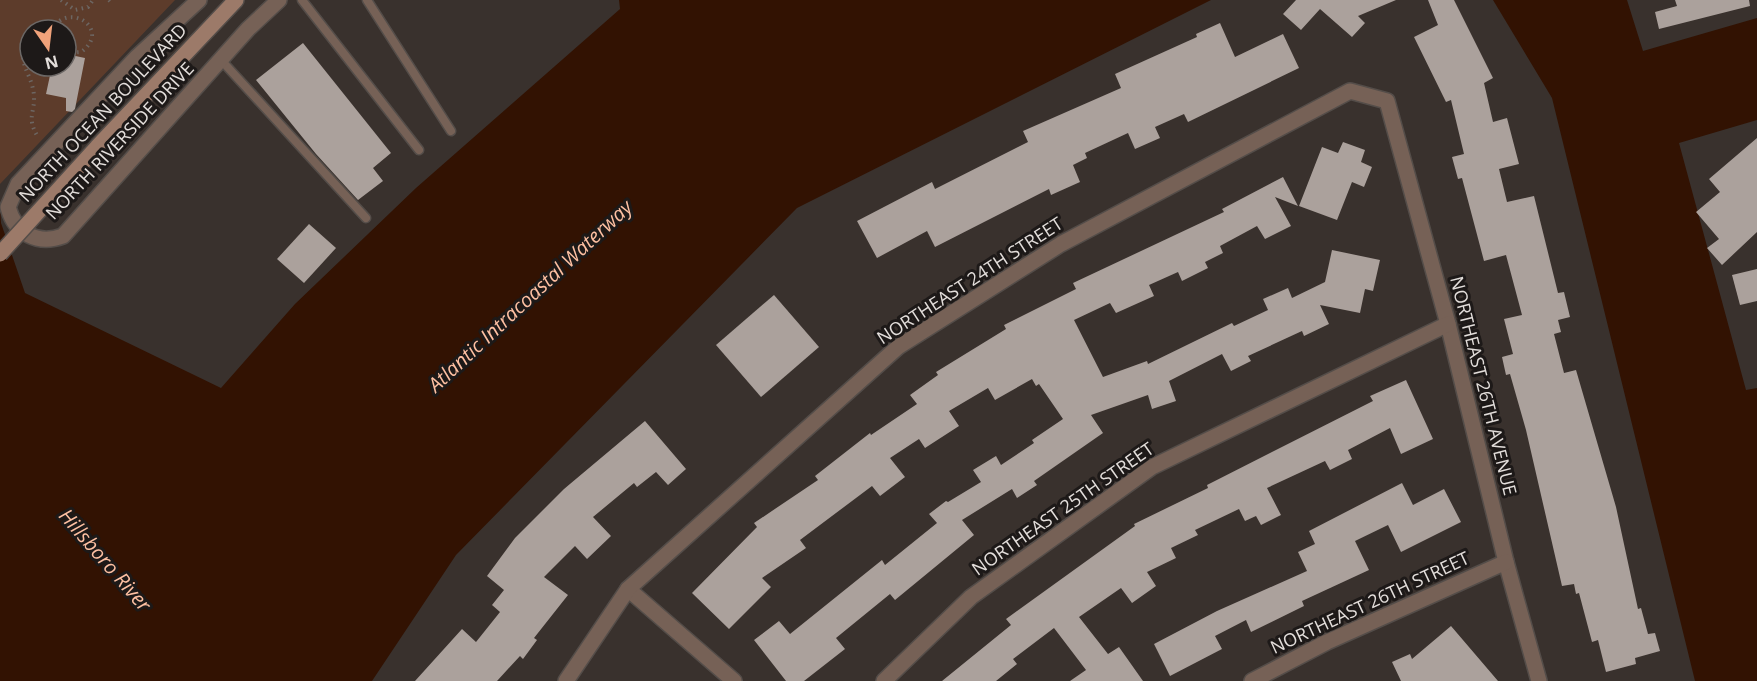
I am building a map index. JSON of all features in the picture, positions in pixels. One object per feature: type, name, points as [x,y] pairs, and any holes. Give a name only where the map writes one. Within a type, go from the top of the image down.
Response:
[{"type":"main road","name":"NORTH OCEAN BOULEVARD","points":[[0,254],[236,0]]},
{"type":"street","name":"NORTH RIVERSIDE DRIVE","points":[[200,0],[137,57],[18,184],[8,207],[16,226],[38,239],[48,241],[63,236],[221,60],[279,0]]},
{"type":"street","name":"NORTHEAST 24TH STREET","points":[[566,681],[628,589],[898,347],[1061,244],[1350,91],[1387,100]]},
{"type":"street","name":"NORTHEAST 26TH AVENUE","points":[[1387,100],[1448,324],[1506,562],[1539,681]]},
{"type":"street","name":"NORTHEAST 25TH STREET","points":[[884,681],[970,597],[1152,467],[1448,324]]},
{"type":"street","name":"NORTHEAST 26TH STREET","points":[[1252,681],[1327,642],[1506,562]]},
{"type":"street","points":[[628,589],[734,681]]},
{"type":"lane","points":[[302,0],[419,150]]},
{"type":"lane","points":[[367,0],[451,131]]},
{"type":"lane","points":[[221,60],[366,218]]},
{"type":"path","points":[[61,0],[87,20],[93,34],[91,42],[78,52]]},
{"type":"path","points":[[59,18],[88,7],[93,0]]},
{"type":"path","points":[[29,78],[34,92],[30,120],[39,138]]},
{"type":"shaded area","points":[[0,0],[175,0],[0,184]]},
{"type":"water","points":[[619,0],[1211,0],[797,208],[456,555],[372,681],[0,681],[0,207],[1,223],[25,293],[221,388],[295,304],[416,188],[620,9]]},
{"type":"water","points":[[1493,0],[1627,0],[1643,51],[1757,18],[1757,120],[1679,143],[1746,390],[1757,388],[1757,681],[1695,681],[1552,98]]},
{"type":"building","points":[[1296,0],[1396,0],[1358,16],[1365,23],[1352,37],[1320,9],[1301,30],[1283,14]]},
{"type":"building","points":[[1428,0],[1454,0],[1493,78],[1484,83],[1493,122],[1507,118],[1519,164],[1499,169],[1507,202],[1534,196],[1558,293],[1564,292],[1570,317],[1558,320],[1561,332],[1554,334],[1564,373],[1576,370],[1616,507],[1638,609],[1641,608],[1648,634],[1655,633],[1660,651],[1635,658],[1636,664],[1606,672],[1598,640],[1592,642],[1579,593],[1576,594],[1574,584],[1562,586],[1526,430],[1510,374],[1506,375],[1502,357],[1513,354],[1504,319],[1522,315],[1506,255],[1484,261],[1462,178],[1458,179],[1452,157],[1464,154],[1451,100],[1446,102],[1414,37],[1438,25]]},
{"type":"building","points":[[1675,0],[1749,0],[1750,6],[1659,29],[1655,12],[1677,6]]},
{"type":"building","points":[[1220,23],[1235,57],[1283,34],[1299,68],[1188,122],[1184,114],[1155,127],[1160,138],[1135,149],[1128,133],[1085,153],[1087,158],[1073,165],[1080,182],[1051,195],[1049,189],[935,247],[927,231],[877,258],[857,221],[932,182],[935,189],[1028,142],[1023,131],[1121,88],[1115,74],[1197,37],[1196,34]]},
{"type":"building","points":[[303,43],[391,153],[373,168],[383,181],[358,200],[316,154],[256,80]]},
{"type":"building","points":[[78,57],[85,58],[75,109],[72,112],[66,111],[66,98],[46,94],[49,78],[78,78]]},
{"type":"building","points":[[1757,138],[1757,232],[1722,265],[1707,248],[1719,239],[1696,212],[1720,192],[1709,179]]},
{"type":"building","points":[[1343,142],[1365,150],[1361,162],[1372,167],[1364,187],[1352,182],[1337,220],[1299,206],[1322,147],[1338,153]]},
{"type":"building","points":[[1283,177],[1298,206],[1275,197],[1291,226],[1265,239],[1257,226],[1220,246],[1223,253],[1205,262],[1208,268],[1182,281],[1178,272],[1149,285],[1154,296],[1116,313],[1110,303],[1074,320],[1103,377],[1147,361],[1148,364],[1232,323],[1234,326],[1268,310],[1263,299],[1288,288],[1292,298],[1325,282],[1332,250],[1380,260],[1373,291],[1365,289],[1360,313],[1320,305],[1329,324],[1304,336],[1302,331],[1248,356],[1251,361],[1231,371],[1222,354],[1169,381],[1176,401],[1152,409],[1148,395],[1091,415],[1103,433],[1034,481],[1037,485],[1017,498],[1012,489],[962,520],[974,535],[895,600],[890,594],[836,638],[845,649],[804,681],[786,681],[754,640],[779,621],[790,634],[882,560],[885,565],[937,523],[929,514],[946,501],[948,502],[981,482],[973,470],[996,456],[1001,465],[1034,443],[1032,440],[1063,419],[1039,384],[1036,386],[1032,379],[995,400],[988,388],[949,411],[959,426],[925,448],[919,439],[890,458],[905,477],[880,496],[872,486],[800,540],[806,548],[762,578],[771,587],[729,629],[692,593],[757,527],[754,523],[818,480],[815,476],[870,433],[871,435],[917,404],[910,395],[938,375],[936,372],[1006,329],[1004,325],[1076,289],[1073,283],[1224,212],[1222,209]]},
{"type":"building","points":[[309,224],[336,248],[304,283],[277,259]]},
{"type":"building","points":[[1757,269],[1757,301],[1740,305],[1732,275]]},
{"type":"building","points":[[774,295],[819,347],[761,397],[716,345]]},
{"type":"building","points":[[1406,380],[1433,439],[1401,454],[1390,428],[1348,450],[1352,459],[1330,470],[1325,461],[1267,488],[1281,515],[1261,525],[1256,516],[1245,521],[1239,509],[1195,530],[1198,535],[1171,548],[1176,558],[1147,572],[1156,586],[1132,603],[1121,588],[1079,617],[1108,654],[1119,647],[1143,681],[1070,681],[1086,670],[1054,628],[1013,659],[1017,664],[996,681],[942,681],[1011,625],[1006,619],[1135,526],[1134,524],[1208,488],[1207,485],[1373,401],[1370,396]]},
{"type":"building","points":[[645,421],[686,469],[668,485],[656,472],[637,487],[634,483],[593,517],[611,536],[587,559],[575,546],[544,577],[568,595],[534,638],[537,640],[523,659],[520,656],[497,681],[415,681],[462,629],[476,642],[500,612],[492,605],[504,590],[487,576],[515,538],[564,489]]},
{"type":"building","points":[[1402,483],[1413,505],[1444,489],[1461,522],[1401,552],[1388,525],[1355,541],[1369,570],[1302,601],[1304,606],[1251,632],[1246,620],[1215,636],[1222,649],[1170,676],[1154,644],[1217,611],[1307,571],[1298,552],[1315,544],[1309,531]]},
{"type":"building","points":[[1451,626],[1498,681],[1401,681],[1392,662],[1410,654],[1412,659]]},
{"type":"water label","name":"Atlantic Intracoastal Waterway","points":[[530,296]]},
{"type":"water label","name":"Hillsboro River","points":[[105,560]]}]
